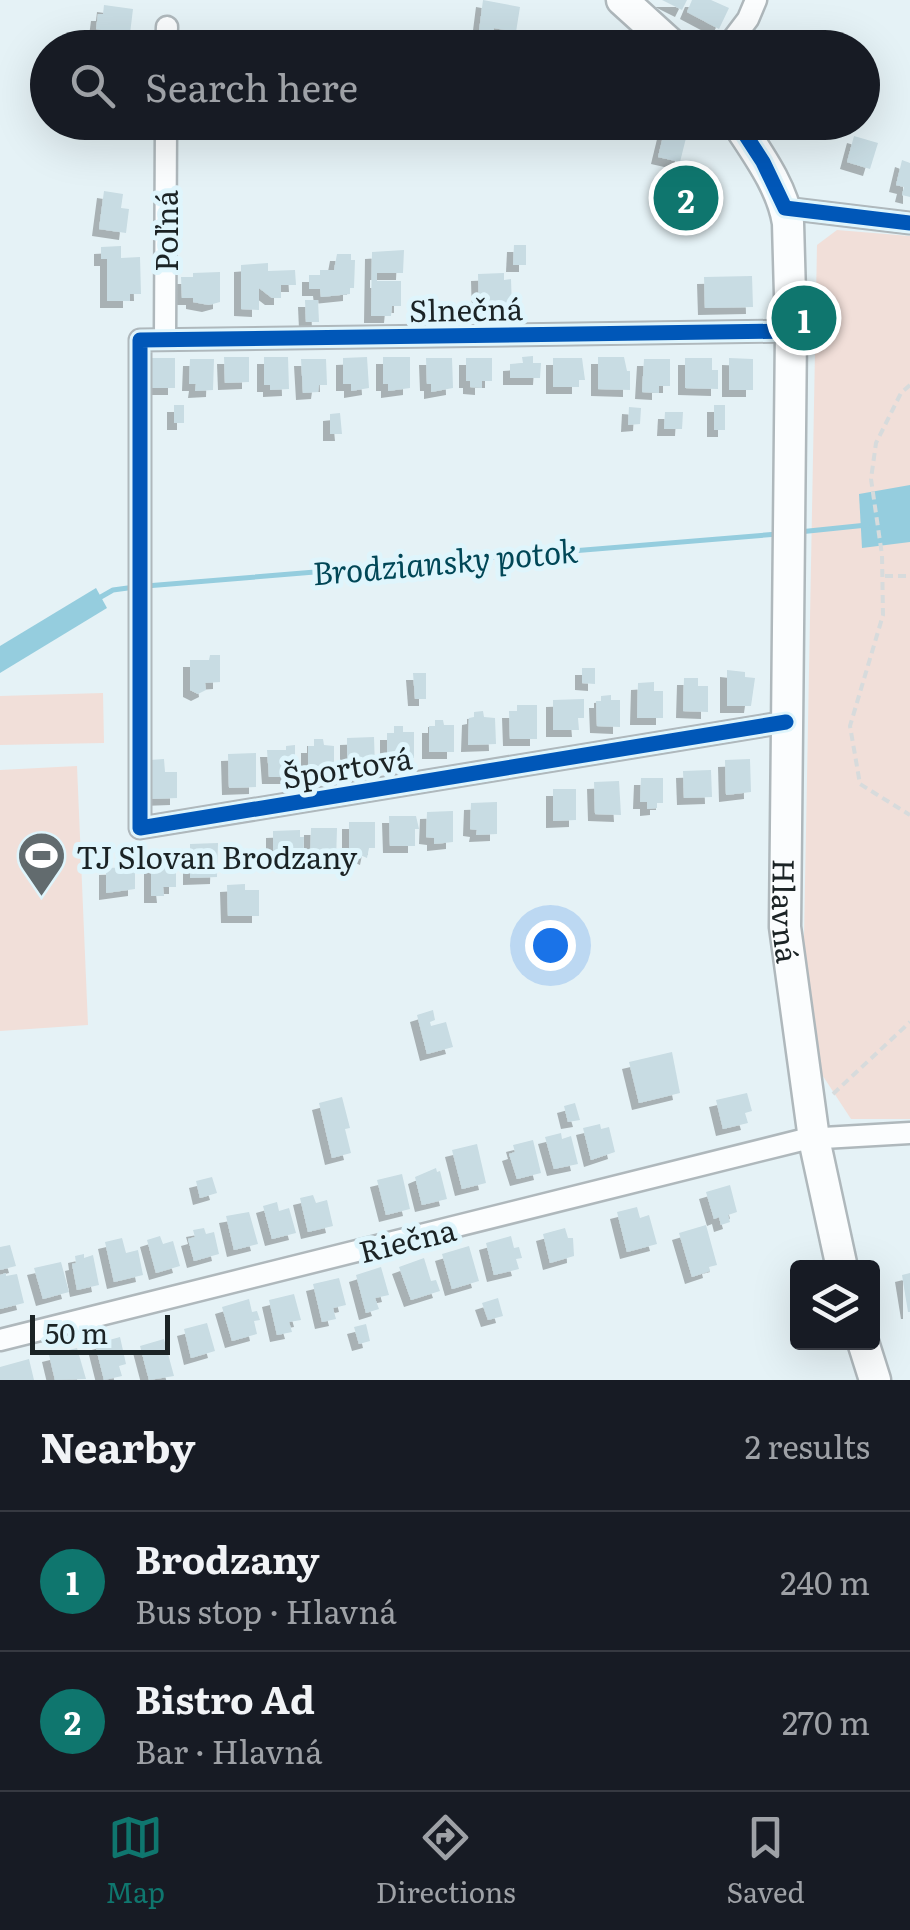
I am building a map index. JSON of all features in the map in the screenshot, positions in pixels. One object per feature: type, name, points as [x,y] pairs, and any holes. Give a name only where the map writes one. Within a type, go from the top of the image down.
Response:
[{"type":"main road","points":[[622,0],[655,30]]},
{"type":"main road","points":[[749,140],[786,208],[791,331]]},
{"type":"main road","name":"Hlavná","points":[[791,331],[785,927],[812,1128],[840,1260]]},
{"type":"main road","points":[[866,1350],[875,1380]]},
{"type":"street","points":[[739,30],[756,0]]},
{"type":"street","name":"Poľná","points":[[165,339],[166,140]]},
{"type":"street","points":[[786,208],[910,223]]},
{"type":"street","name":"Slnečná","points":[[140,602],[140,340],[791,331]]},
{"type":"street","name":"Športová","points":[[140,602],[140,828],[786,722]]},
{"type":"street","name":"Riečna","points":[[0,1340],[812,1128],[910,1133]]},
{"type":"path","points":[[910,385],[876,444],[872,479],[882,555],[883,615],[850,726],[860,784],[910,816]]},
{"type":"path","points":[[882,576],[910,576]]},
{"type":"path","points":[[812,1128],[910,1022]]},
{"type":"shaded area","points":[[837,230],[910,236],[910,1119],[851,1119],[802,1044],[817,245]]},
{"type":"shaded area","points":[[103,693],[104,743],[0,745],[0,696]]},
{"type":"shaded area","name":"TJ Slovan Brodzany","points":[[77,766],[88,1025],[0,1031],[0,770]]},
{"type":"water","points":[[910,485],[910,542],[862,548],[859,494]]},
{"type":"water","points":[[96,588],[107,608],[0,673],[0,646]]},
{"type":"building","points":[[483,0],[520,7],[516,30],[479,30]]},
{"type":"building","points":[[662,0],[687,0],[682,10]]},
{"type":"building","points":[[692,0],[711,0],[729,8],[719,29],[687,12]]},
{"type":"building","points":[[104,5],[133,9],[130,30],[96,29],[98,14],[103,14]]},
{"type":"building","points":[[662,140],[686,140],[680,162],[658,157]]},
{"type":"building","points":[[853,140],[878,143],[870,169],[847,162]]},
{"type":"building","points":[[902,160],[910,163],[910,197],[902,195],[904,187],[896,185]]},
{"type":"building","points":[[684,186],[694,188],[689,209],[675,206]]},
{"type":"building","points":[[104,191],[123,194],[121,208],[129,209],[126,233],[99,229]]},
{"type":"building","points":[[514,245],[526,245],[526,265],[513,265]]},
{"type":"building","points":[[121,246],[121,258],[140,257],[141,294],[130,294],[130,301],[107,301],[107,259],[101,259],[101,247]]},
{"type":"building","points":[[404,250],[403,273],[377,273],[377,281],[401,281],[401,306],[392,306],[391,316],[371,316],[372,252]]},
{"type":"building","points":[[337,254],[351,254],[351,260],[355,260],[354,288],[350,288],[350,294],[321,297],[320,289],[309,289],[309,275],[334,270]]},
{"type":"building","points":[[268,263],[268,271],[295,270],[296,285],[281,285],[281,298],[272,298],[259,288],[259,310],[241,309],[241,265]]},
{"type":"building","points":[[220,272],[220,302],[209,305],[182,298],[181,277]]},
{"type":"building","points":[[504,273],[504,280],[511,279],[512,308],[479,309],[478,274]]},
{"type":"building","points":[[752,276],[753,307],[705,308],[704,277]]},
{"type":"building","points":[[305,300],[318,300],[319,322],[306,322]]},
{"type":"building","points":[[533,356],[533,363],[541,363],[540,378],[510,378],[510,364],[523,363],[522,357]]},
{"type":"building","points":[[224,357],[249,357],[249,382],[225,383]]},
{"type":"building","points":[[264,357],[288,357],[289,389],[270,390],[270,385],[264,385]]},
{"type":"building","points":[[367,357],[369,388],[351,391],[351,384],[343,384],[343,358]]},
{"type":"building","points":[[383,357],[410,357],[410,388],[388,391],[388,384],[383,384]]},
{"type":"building","points":[[598,357],[624,357],[630,371],[630,390],[598,389]]},
{"type":"building","points":[[149,358],[175,358],[175,388],[149,388]]},
{"type":"building","points":[[426,358],[452,358],[453,388],[431,392]]},
{"type":"building","points":[[466,358],[492,358],[492,381],[482,381],[482,388],[470,387],[470,381],[466,381]]},
{"type":"building","points":[[553,358],[582,358],[585,380],[579,380],[579,387],[553,387]]},
{"type":"building","points":[[685,358],[712,358],[712,370],[718,370],[718,389],[685,388]]},
{"type":"building","points":[[729,358],[753,359],[753,390],[729,390]]},
{"type":"building","points":[[190,359],[214,359],[213,390],[195,391],[196,384],[189,384]]},
{"type":"building","points":[[301,359],[326,359],[327,385],[319,385],[318,392],[303,393]]},
{"type":"building","points":[[644,359],[670,359],[670,386],[659,386],[659,393],[642,392]]},
{"type":"building","points":[[174,405],[184,405],[184,423],[174,423]]},
{"type":"building","points":[[714,405],[725,405],[725,430],[714,430]]},
{"type":"building","points":[[629,407],[641,408],[640,424],[628,425]]},
{"type":"building","points":[[665,412],[683,412],[682,429],[664,429]]},
{"type":"building","points":[[340,413],[342,434],[330,434],[330,414]]},
{"type":"building","points":[[210,655],[220,655],[220,682],[205,683],[206,690],[198,694],[190,690],[190,660],[209,660]]},
{"type":"building","points":[[582,668],[595,668],[595,684],[582,683]]},
{"type":"building","points":[[727,670],[745,672],[745,677],[755,678],[751,706],[727,706]]},
{"type":"building","points":[[413,673],[426,673],[426,699],[415,699]]},
{"type":"building","points":[[684,678],[698,678],[698,686],[708,686],[708,712],[683,711]]},
{"type":"building","points":[[654,682],[654,691],[663,691],[663,718],[637,718],[638,683]]},
{"type":"building","points":[[611,695],[611,700],[620,700],[620,727],[597,726],[596,701]]},
{"type":"building","points":[[584,699],[584,718],[578,718],[579,730],[553,730],[553,700]]},
{"type":"building","points":[[517,705],[537,705],[537,739],[510,739],[509,711],[517,711]]},
{"type":"building","points":[[483,711],[484,717],[495,718],[496,744],[468,745],[469,718],[474,717],[474,712]]},
{"type":"building","points":[[435,720],[454,725],[454,752],[429,752],[429,726],[435,726]]},
{"type":"building","points":[[394,726],[403,726],[403,732],[414,732],[414,758],[387,758],[387,733],[394,733]]},
{"type":"building","points":[[374,737],[375,768],[347,768],[347,738]]},
{"type":"building","points":[[314,739],[334,746],[334,772],[308,772],[308,746],[314,746]]},
{"type":"building","points":[[295,745],[295,777],[269,777],[267,750],[286,750],[286,746]]},
{"type":"building","points":[[256,753],[256,787],[229,788],[228,754]]},
{"type":"building","points":[[164,759],[165,772],[177,772],[177,798],[150,799],[150,760]]},
{"type":"building","points":[[750,759],[751,792],[726,795],[725,760]]},
{"type":"building","points":[[711,770],[712,797],[684,798],[683,771]]},
{"type":"building","points":[[641,778],[663,778],[663,803],[657,803],[657,808],[647,809],[647,802],[640,802]]},
{"type":"building","points":[[619,781],[621,815],[595,814],[594,782]]},
{"type":"building","points":[[553,789],[576,789],[576,820],[553,821]]},
{"type":"building","points":[[497,802],[497,834],[476,835],[477,830],[470,829],[471,803]]},
{"type":"building","points":[[453,811],[453,842],[434,844],[434,838],[426,837],[427,812]]},
{"type":"building","points":[[389,816],[416,816],[419,829],[415,829],[415,846],[390,846]]},
{"type":"building","points":[[349,822],[375,822],[375,848],[369,848],[367,858],[358,854],[358,858],[349,858]]},
{"type":"building","points":[[311,828],[337,828],[336,862],[310,861]]},
{"type":"building","points":[[300,830],[300,837],[304,837],[303,861],[281,861],[281,852],[273,852],[273,831]]},
{"type":"building","points":[[218,843],[217,877],[190,878],[190,844]]},
{"type":"building","points":[[151,856],[176,856],[176,887],[163,887],[164,896],[151,896]]},
{"type":"building","points":[[135,867],[135,889],[106,893],[106,868]]},
{"type":"building","points":[[245,884],[245,890],[259,890],[259,916],[228,916],[227,885]]},
{"type":"building","points":[[433,1010],[435,1020],[430,1022],[431,1026],[446,1022],[453,1047],[427,1054],[417,1015]]},
{"type":"building","points":[[672,1052],[680,1093],[639,1103],[629,1062]]},
{"type":"building","points":[[747,1093],[752,1111],[745,1113],[748,1123],[723,1129],[716,1100]]},
{"type":"building","points":[[342,1097],[351,1153],[332,1158],[319,1103]]},
{"type":"building","points":[[575,1103],[580,1120],[568,1122],[564,1106]]},
{"type":"building","points":[[600,1124],[601,1129],[609,1127],[615,1152],[591,1160],[583,1128]]},
{"type":"building","points":[[561,1133],[562,1139],[571,1136],[578,1164],[554,1169],[545,1137]]},
{"type":"building","points":[[533,1140],[541,1173],[517,1179],[509,1154],[515,1152],[513,1145]]},
{"type":"building","points":[[477,1144],[486,1183],[462,1189],[452,1150]]},
{"type":"building","points":[[436,1168],[447,1199],[422,1205],[415,1177]]},
{"type":"building","points":[[402,1174],[410,1209],[386,1215],[377,1180]]},
{"type":"building","points":[[212,1177],[217,1193],[200,1198],[196,1181]]},
{"type":"building","points":[[730,1185],[737,1212],[728,1215],[730,1222],[721,1225],[719,1217],[714,1219],[706,1192]]},
{"type":"building","points":[[313,1195],[316,1203],[327,1200],[333,1226],[308,1232],[300,1198]]},
{"type":"building","points":[[277,1202],[279,1211],[289,1208],[296,1233],[272,1239],[263,1206]]},
{"type":"building","points":[[637,1207],[640,1218],[649,1215],[657,1244],[627,1252],[617,1212]]},
{"type":"building","points":[[249,1212],[258,1244],[234,1250],[226,1216]]},
{"type":"building","points":[[706,1225],[717,1265],[692,1277],[679,1233]]},
{"type":"building","points":[[204,1228],[206,1234],[214,1232],[219,1254],[194,1261],[188,1239],[195,1237],[193,1230]]},
{"type":"building","points":[[565,1228],[568,1238],[573,1238],[574,1256],[550,1263],[543,1234]]},
{"type":"building","points":[[160,1236],[163,1244],[173,1241],[180,1266],[156,1273],[147,1240]]},
{"type":"building","points":[[511,1236],[522,1258],[516,1259],[519,1269],[494,1275],[486,1243]]},
{"type":"building","points":[[122,1238],[126,1253],[138,1250],[143,1275],[114,1282],[105,1242]]},
{"type":"building","points":[[10,1245],[16,1266],[0,1270],[0,1247]]},
{"type":"building","points":[[469,1246],[479,1281],[452,1289],[442,1254]]},
{"type":"building","points":[[84,1254],[84,1258],[93,1255],[99,1285],[77,1290],[72,1264],[76,1263],[75,1256]]},
{"type":"building","points":[[424,1258],[431,1281],[436,1280],[440,1291],[411,1300],[399,1267]]},
{"type":"building","points":[[61,1262],[69,1292],[43,1299],[34,1268]]},
{"type":"building","points":[[381,1267],[389,1295],[375,1298],[379,1309],[366,1313],[356,1275]]},
{"type":"building","points":[[910,1273],[910,1312],[908,1312],[902,1275]]},
{"type":"building","points":[[17,1274],[24,1303],[0,1309],[0,1275]]},
{"type":"building","points":[[339,1278],[346,1305],[333,1308],[336,1319],[322,1322],[313,1284]]},
{"type":"building","points":[[294,1294],[301,1320],[289,1322],[292,1332],[277,1335],[269,1300]]},
{"type":"building","points":[[498,1298],[503,1316],[488,1320],[482,1303]]},
{"type":"building","points":[[249,1299],[252,1312],[257,1311],[260,1320],[254,1321],[257,1334],[232,1341],[222,1307]]},
{"type":"building","points":[[207,1323],[215,1351],[191,1358],[184,1329]]},
{"type":"building","points":[[366,1324],[370,1341],[359,1344],[354,1327]]},
{"type":"building","points":[[120,1337],[126,1364],[119,1366],[122,1376],[104,1380],[95,1344]]},
{"type":"building","points":[[164,1339],[174,1376],[149,1380],[140,1346]]},
{"type":"building","points":[[77,1348],[86,1379],[55,1380],[49,1355]]},
{"type":"building","points":[[29,1359],[34,1380],[0,1380],[0,1367]]},
{"type":"waterway","name":"Brodziansky potok","points":[[799,532],[867,525]]},
{"type":"waterway","name":"Brodziansky potok","points":[[146,586],[778,534]]},
{"type":"waterway","name":"Brodziansky potok","points":[[99,598],[113,590],[135,587]]},
{"type":"cycle path","points":[[749,140],[785,208],[910,223]]},
{"type":"cycle path","points":[[786,722],[140,828],[140,340],[791,331]]},
{"type":"place","name":"Bistro Ad","points":[[686,198]]},
{"type":"place","name":"Brodzany","points":[[804,318]]},
{"type":"place","name":"TJ Slovan Brodzany","points":[[41,898]]}]
